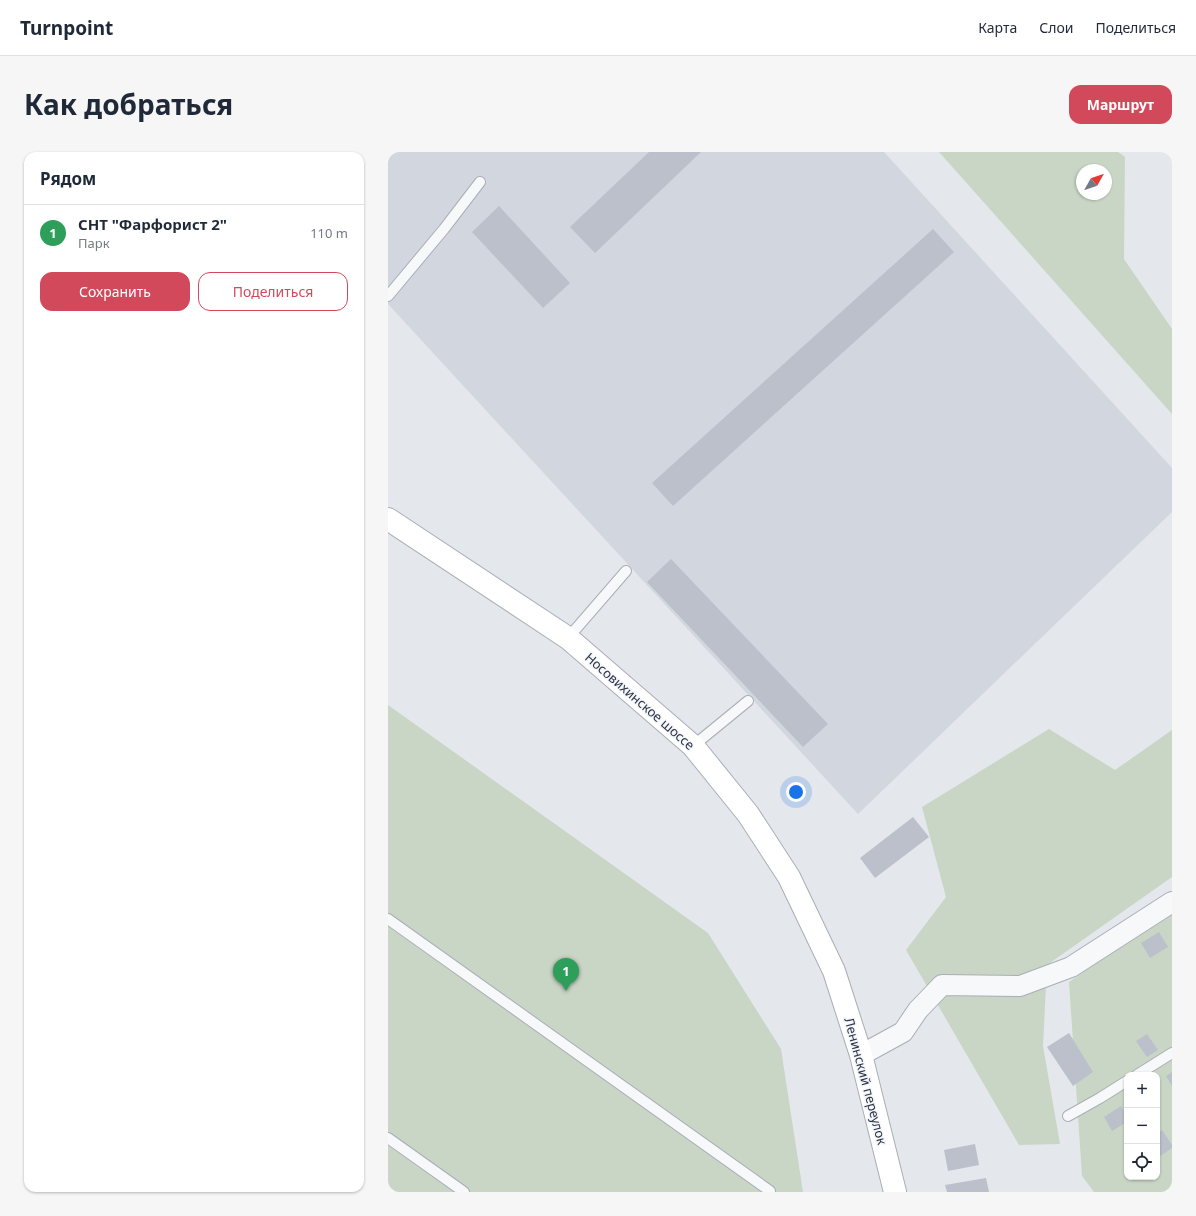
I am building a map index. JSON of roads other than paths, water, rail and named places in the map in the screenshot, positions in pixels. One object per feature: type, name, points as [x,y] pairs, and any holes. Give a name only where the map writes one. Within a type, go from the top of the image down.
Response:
[{"type":"main road","name":"Носовихинское шоссе","points":[[388,519],[568,638],[693,746],[748,814],[789,877],[834,971]]},
{"type":"main road","name":"Ленинский переулок","points":[[834,971],[861,1056],[895,1192]]},
{"type":"street","points":[[861,1056],[903,1032],[918,1010],[942,985],[1020,986],[1071,967],[1172,902]]},
{"type":"lane","points":[[388,296],[444,229],[480,182]]},
{"type":"lane","points":[[568,638],[626,571]]},
{"type":"lane","points":[[693,746],[748,701]]},
{"type":"lane","points":[[388,919],[770,1191]]},
{"type":"lane","points":[[1142,1072],[1172,1053]]},
{"type":"lane","points":[[1068,1116],[1124,1083]]},
{"type":"lane","points":[[388,1138],[464,1192]]},
{"type":"place","name":"СНТ \"Фарфорист 2\"","points":[[566,991]]}]
